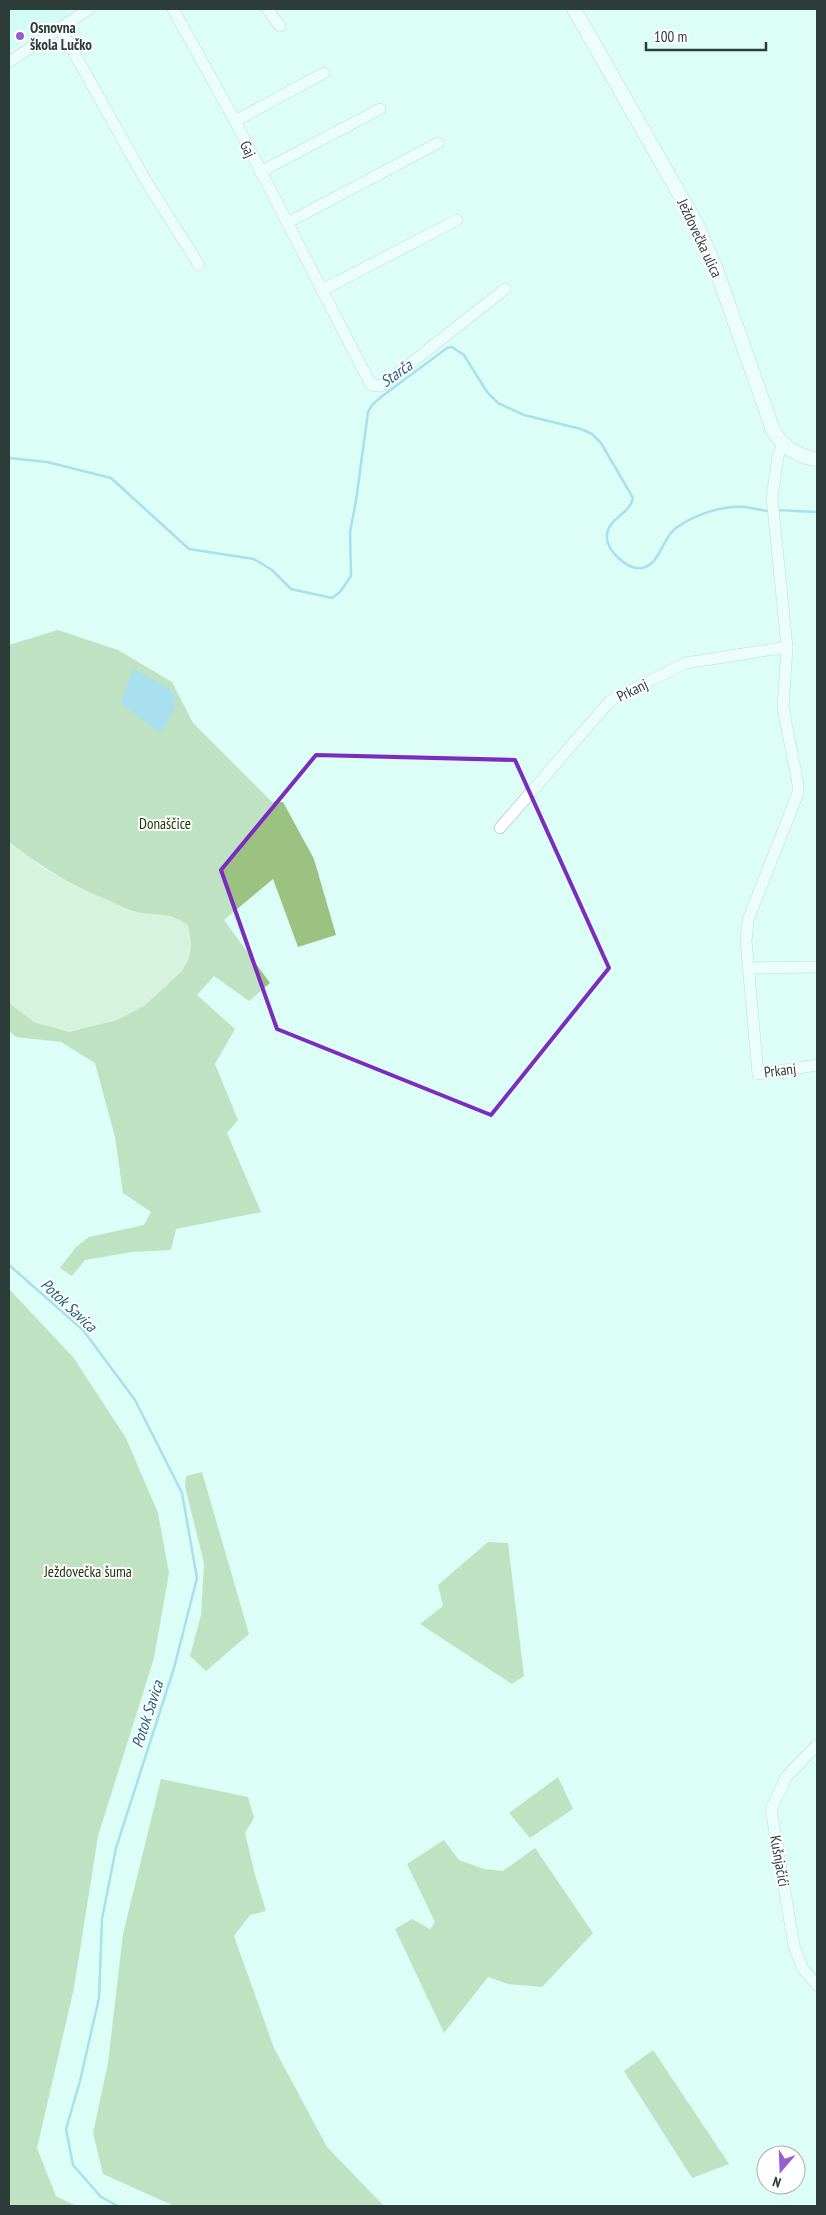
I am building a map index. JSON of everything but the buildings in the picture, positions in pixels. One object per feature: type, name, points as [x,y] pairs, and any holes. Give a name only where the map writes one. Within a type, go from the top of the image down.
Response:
[{"type":"main road","name":"Ježdovečka ulica","points":[[574,9],[696,225],[716,269],[773,430],[783,445]]},
{"type":"main road","points":[[783,445],[799,455],[817,460]]},
{"type":"street","points":[[9,62],[89,9]]},
{"type":"street","name":"Gaj","points":[[174,9],[235,121],[368,381],[375,386],[387,382],[505,289]]},
{"type":"street","points":[[267,9],[280,26]]},
{"type":"street","points":[[60,28],[146,180],[199,265]]},
{"type":"street","points":[[235,121],[324,73]]},
{"type":"street","points":[[260,172],[380,109]]},
{"type":"street","points":[[287,223],[438,143]]},
{"type":"street","points":[[322,290],[457,220]]},
{"type":"street","name":"Prkanj","points":[[783,445],[775,468],[772,502],[787,647],[783,708],[798,793],[748,920],[746,941],[758,1074],[817,1065]]},
{"type":"street","name":"Prkanj","points":[[500,828],[610,701],[686,663],[787,647]]},
{"type":"street","points":[[748,968],[817,967]]},
{"type":"street","name":"Kušnjačići","points":[[817,1745],[787,1776],[771,1809],[794,1946],[803,1969],[817,1985]]},
{"type":"highlighted area","points":[[316,755],[515,760],[609,968],[491,1115],[277,1029],[221,870]]},
{"type":"shaded area","name":"Osnovna škola Lučko","points":[[9,9],[69,9],[66,11],[70,16],[64,21],[56,19],[9,51]]},
{"type":"shaded area","points":[[9,842],[47,871],[136,912],[162,913],[176,917],[188,925],[191,944],[189,958],[182,971],[144,1006],[117,1020],[69,1032],[34,1022],[9,1003]]},
{"type":"green space","name":"Donaščice","points":[[58,630],[118,650],[172,682],[193,723],[272,802],[283,802],[314,859],[336,935],[298,947],[273,879],[224,920],[270,983],[249,1001],[214,976],[197,995],[235,1029],[215,1064],[238,1120],[227,1133],[261,1212],[176,1229],[171,1250],[132,1252],[85,1260],[72,1276],[60,1268],[76,1247],[89,1237],[144,1225],[151,1212],[123,1193],[115,1137],[95,1063],[61,1042],[16,1037],[9,1031],[9,1003],[34,1022],[69,1032],[117,1020],[144,1006],[182,971],[189,958],[191,944],[188,925],[180,920],[174,917],[133,911],[94,894],[57,875],[9,842],[9,645]]},
{"type":"green space","name":"Ježdovečka šuma","points":[[9,1289],[73,1357],[126,1438],[158,1513],[169,1573],[154,1658],[98,1836],[74,1988],[37,2148],[56,2196],[76,2206],[9,2206]]},
{"type":"green space","points":[[202,1472],[249,1634],[206,1671],[190,1656],[201,1615],[204,1563],[185,1487],[186,1476]]},
{"type":"green space","points":[[488,1542],[508,1543],[524,1676],[512,1684],[420,1624],[443,1606],[438,1585]]},
{"type":"green space","points":[[558,1777],[573,1809],[530,1838],[509,1813]]},
{"type":"green space","points":[[161,1779],[248,1797],[254,1818],[245,1833],[266,1911],[250,1915],[234,1936],[274,2048],[327,2147],[384,2206],[174,2206],[103,2174],[93,2133],[108,2063],[123,1934]]},
{"type":"green space","points":[[444,1840],[459,1860],[484,1869],[503,1871],[535,1848],[593,1933],[542,1987],[508,1984],[488,1977],[444,2033],[395,1929],[412,1919],[430,1929],[435,1922],[407,1864]]},
{"type":"green space","points":[[653,2050],[729,2164],[692,2178],[624,2071]]},
{"type":"water","points":[[133,668],[171,690],[174,695],[175,705],[163,730],[160,732],[121,704]]},
{"type":"waterway","name":"Starča","points":[[9,458],[47,462],[111,478],[189,549],[254,559],[272,570],[291,589],[332,598],[340,592],[351,576],[350,532],[368,412],[372,405],[381,397],[447,348],[452,347],[464,355],[487,392],[498,403],[524,415],[581,429],[592,434],[601,443],[633,498],[628,508],[611,524],[607,534],[607,540],[613,552],[630,566],[636,568],[648,566],[657,557],[671,532],[683,523],[700,515],[718,509],[736,507],[771,511]]},
{"type":"waterway","name":"Starča","points":[[776,510],[817,512]]},
{"type":"waterway","name":"Potok Savica","points":[[9,1265],[83,1330],[135,1400],[182,1493],[197,1578],[174,1668],[116,1848],[102,1919],[99,1998],[80,2081],[66,2129],[73,2165],[101,2197],[118,2206]]},
{"type":"place","name":"Osnovna škola Lučko","points":[[20,36]]}]
